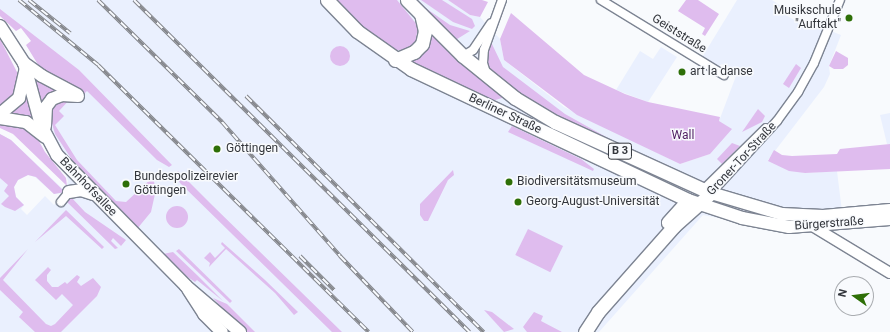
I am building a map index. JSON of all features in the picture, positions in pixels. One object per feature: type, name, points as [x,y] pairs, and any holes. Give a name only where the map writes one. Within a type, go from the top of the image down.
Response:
[{"type":"main road","name":"Berliner Straße","points":[[327,0],[357,31],[395,60],[693,202]]},
{"type":"main road","name":"Berliner Straße","points":[[407,0],[463,56],[515,98],[555,122],[707,191]]},
{"type":"main road","points":[[395,60],[414,52],[422,44],[425,31],[420,13]]},
{"type":"main road","name":"Bahnhofsallee","points":[[0,26],[24,63],[47,139],[69,169],[186,286],[240,332]]},
{"type":"main road","points":[[0,114],[13,106],[19,98],[24,80],[24,63]]},
{"type":"main road","points":[[24,63],[42,76],[78,96],[62,94],[49,102],[45,116],[47,139]]},
{"type":"main road","points":[[0,118],[26,122],[47,139]]},
{"type":"main road","points":[[69,169],[72,180],[69,192],[81,190],[94,194]]},
{"type":"main road","name":"Groner-Tor-Straße","points":[[585,332],[598,312],[674,226],[693,202],[707,191]]},
{"type":"main road","name":"Bürgerstraße","points":[[707,191],[782,214],[823,216],[890,210]]},
{"type":"main road","name":"Bürgerstraße","points":[[693,202],[766,224],[814,227],[890,219]]},
{"type":"main road","name":"Bahnhofsallee","points":[[186,286],[204,314],[222,332]]},
{"type":"street","points":[[487,76],[483,56],[494,19],[502,0]]},
{"type":"street","name":"Geiststraße","points":[[601,0],[724,75]]},
{"type":"street","name":"Groner-Tor-Straße","points":[[707,191],[747,144],[783,113],[814,63],[840,0]]},
{"type":"street","points":[[463,56],[474,50],[494,19]]},
{"type":"street","name":"Bahnhofsallee","points":[[61,202],[69,192]]},
{"type":"street","points":[[814,227],[890,273]]},
{"type":"shaded area","points":[[0,0],[448,0],[470,15],[480,17],[500,39],[504,60],[564,107],[680,164],[710,154],[719,121],[736,76],[735,72],[722,64],[716,68],[701,59],[737,0],[772,0],[781,6],[779,11],[801,24],[816,25],[841,35],[829,66],[830,74],[824,87],[768,160],[805,173],[837,171],[844,227],[764,227],[703,215],[599,332],[0,332],[0,134],[11,140],[65,191],[68,181],[50,123],[51,109],[86,92],[28,34],[0,10]],"holes":[[[28,175],[35,177],[54,194],[63,193],[54,205],[45,196],[27,215],[21,209],[24,205],[16,197],[14,187],[18,180]]]},
{"type":"shaded area","points":[[661,47],[677,57],[648,102],[616,90],[640,51],[653,59]]},
{"type":"shaded area","points":[[890,113],[890,144],[887,144],[880,115]]},
{"type":"green space","points":[[332,0],[397,0],[418,26],[415,45],[404,50],[395,50],[359,26]]},
{"type":"green space","points":[[414,0],[450,25],[470,31],[454,41]]},
{"type":"green space","points":[[421,0],[442,0],[472,19],[475,26],[472,29],[453,22]]},
{"type":"green space","points":[[448,0],[482,0],[488,2],[480,17],[470,15]]},
{"type":"green space","points":[[686,0],[698,0],[719,14],[705,36],[702,34],[705,28],[678,11]]},
{"type":"green space","points":[[0,9],[79,70],[172,165],[169,167],[157,160],[87,91],[83,95],[72,85],[40,68],[26,45],[31,41],[21,28],[16,31],[0,16]]},
{"type":"green space","name":"Wall","points":[[511,13],[584,75],[625,94],[648,102],[720,117],[719,121],[732,129],[710,154],[680,164],[577,115],[504,60],[500,39]]},
{"type":"green space","points":[[431,31],[505,97],[489,102],[410,63],[428,44]]},
{"type":"green space","points":[[0,39],[18,74],[15,95],[0,107]]},
{"type":"green space","points":[[491,42],[503,67],[565,114],[617,143],[539,108],[491,74],[486,59]]},
{"type":"green space","points":[[340,46],[347,49],[350,56],[347,63],[340,66],[333,63],[330,56],[333,49]]},
{"type":"green space","points":[[836,51],[848,58],[848,65],[843,69],[834,69],[829,66]]},
{"type":"green space","points":[[796,64],[801,68],[789,88],[783,84]]},
{"type":"green space","points":[[32,70],[65,88],[43,111]]},
{"type":"green space","points":[[27,88],[35,120],[33,124],[11,117],[8,111]]},
{"type":"green space","points":[[71,98],[59,111],[64,116],[55,125],[77,160],[116,201],[126,202],[153,177],[155,194],[151,212],[137,229],[82,175],[55,134],[49,113],[55,102]]},
{"type":"green space","points":[[758,109],[765,116],[762,122],[742,132]]},
{"type":"green space","points":[[17,123],[35,134],[45,152],[66,178],[67,186],[13,134],[0,128],[0,124]]},
{"type":"green space","points":[[512,126],[581,159],[594,169],[593,171],[508,132]]},
{"type":"green space","points":[[0,134],[11,140],[65,192],[54,194],[36,177],[28,175],[18,180],[14,187],[16,197],[24,205],[15,211],[1,204],[9,196],[4,191],[8,185],[0,178]]},
{"type":"green space","points":[[732,143],[740,146],[722,164],[717,159]]},
{"type":"green space","points":[[890,144],[890,169],[805,173],[789,171],[768,161],[774,150],[782,155],[792,156],[837,154],[840,149]]},
{"type":"green space","points":[[453,170],[454,175],[448,180],[428,221],[424,221],[420,215],[420,204]]},
{"type":"green space","points":[[178,171],[342,332],[332,332],[180,183],[175,174]]},
{"type":"green space","points":[[71,197],[85,212],[126,240],[121,246],[113,238],[111,241],[118,248],[115,249],[67,202]]},
{"type":"green space","points":[[177,206],[185,209],[188,217],[185,225],[177,228],[169,225],[166,217],[169,209]]},
{"type":"green space","points":[[66,210],[104,247],[102,249],[66,216],[35,242]]},
{"type":"green space","points":[[528,229],[563,246],[550,272],[515,255]]},
{"type":"green space","points":[[222,242],[298,312],[294,315],[275,293],[226,249],[209,267],[210,263],[204,258],[210,252],[215,258],[225,248],[221,244]]},
{"type":"green space","points":[[28,249],[3,280],[46,324],[51,326],[55,324],[73,305],[62,294],[56,300],[35,280],[48,267],[51,270],[47,275],[47,281],[52,287],[58,287],[65,282],[67,284],[77,275],[80,277],[77,282],[81,286],[93,278],[101,287],[97,296],[61,332],[35,332],[19,317],[23,312],[0,290],[0,278]]},
{"type":"green space","points":[[179,249],[232,301],[230,303],[176,251]]},
{"type":"green space","points":[[173,252],[223,301],[197,280],[195,282],[182,273],[163,254]]},
{"type":"green space","points":[[213,298],[227,304],[255,332],[245,332]]},
{"type":"green space","points":[[484,310],[492,312],[514,329],[504,332]]},
{"type":"green space","points":[[534,312],[543,316],[541,321],[562,332],[527,332],[523,327]]},
{"type":"railway","points":[[19,0],[98,65],[369,332]]},
{"type":"railway","points":[[29,0],[70,33]]},
{"type":"railway","points":[[98,0],[222,122],[340,256],[413,332]]},
{"type":"railway","points":[[134,0],[469,332]]},
{"type":"railway","points":[[246,96],[484,332]]},
{"type":"railway","points":[[300,256],[334,290]]},
{"type":"place","name":"Musikschule \"Auftakt\"","points":[[849,18]]},
{"type":"place","name":"art la danse","points":[[682,72]]},
{"type":"place","name":"Göttingen","points":[[217,149]]},
{"type":"place","name":"Biodiversitätsmuseum","points":[[509,182]]},
{"type":"place","name":"Bundespolizeirevier Göttingen","points":[[126,184]]},
{"type":"place","name":"Georg-August-Universität","points":[[518,202]]}]
